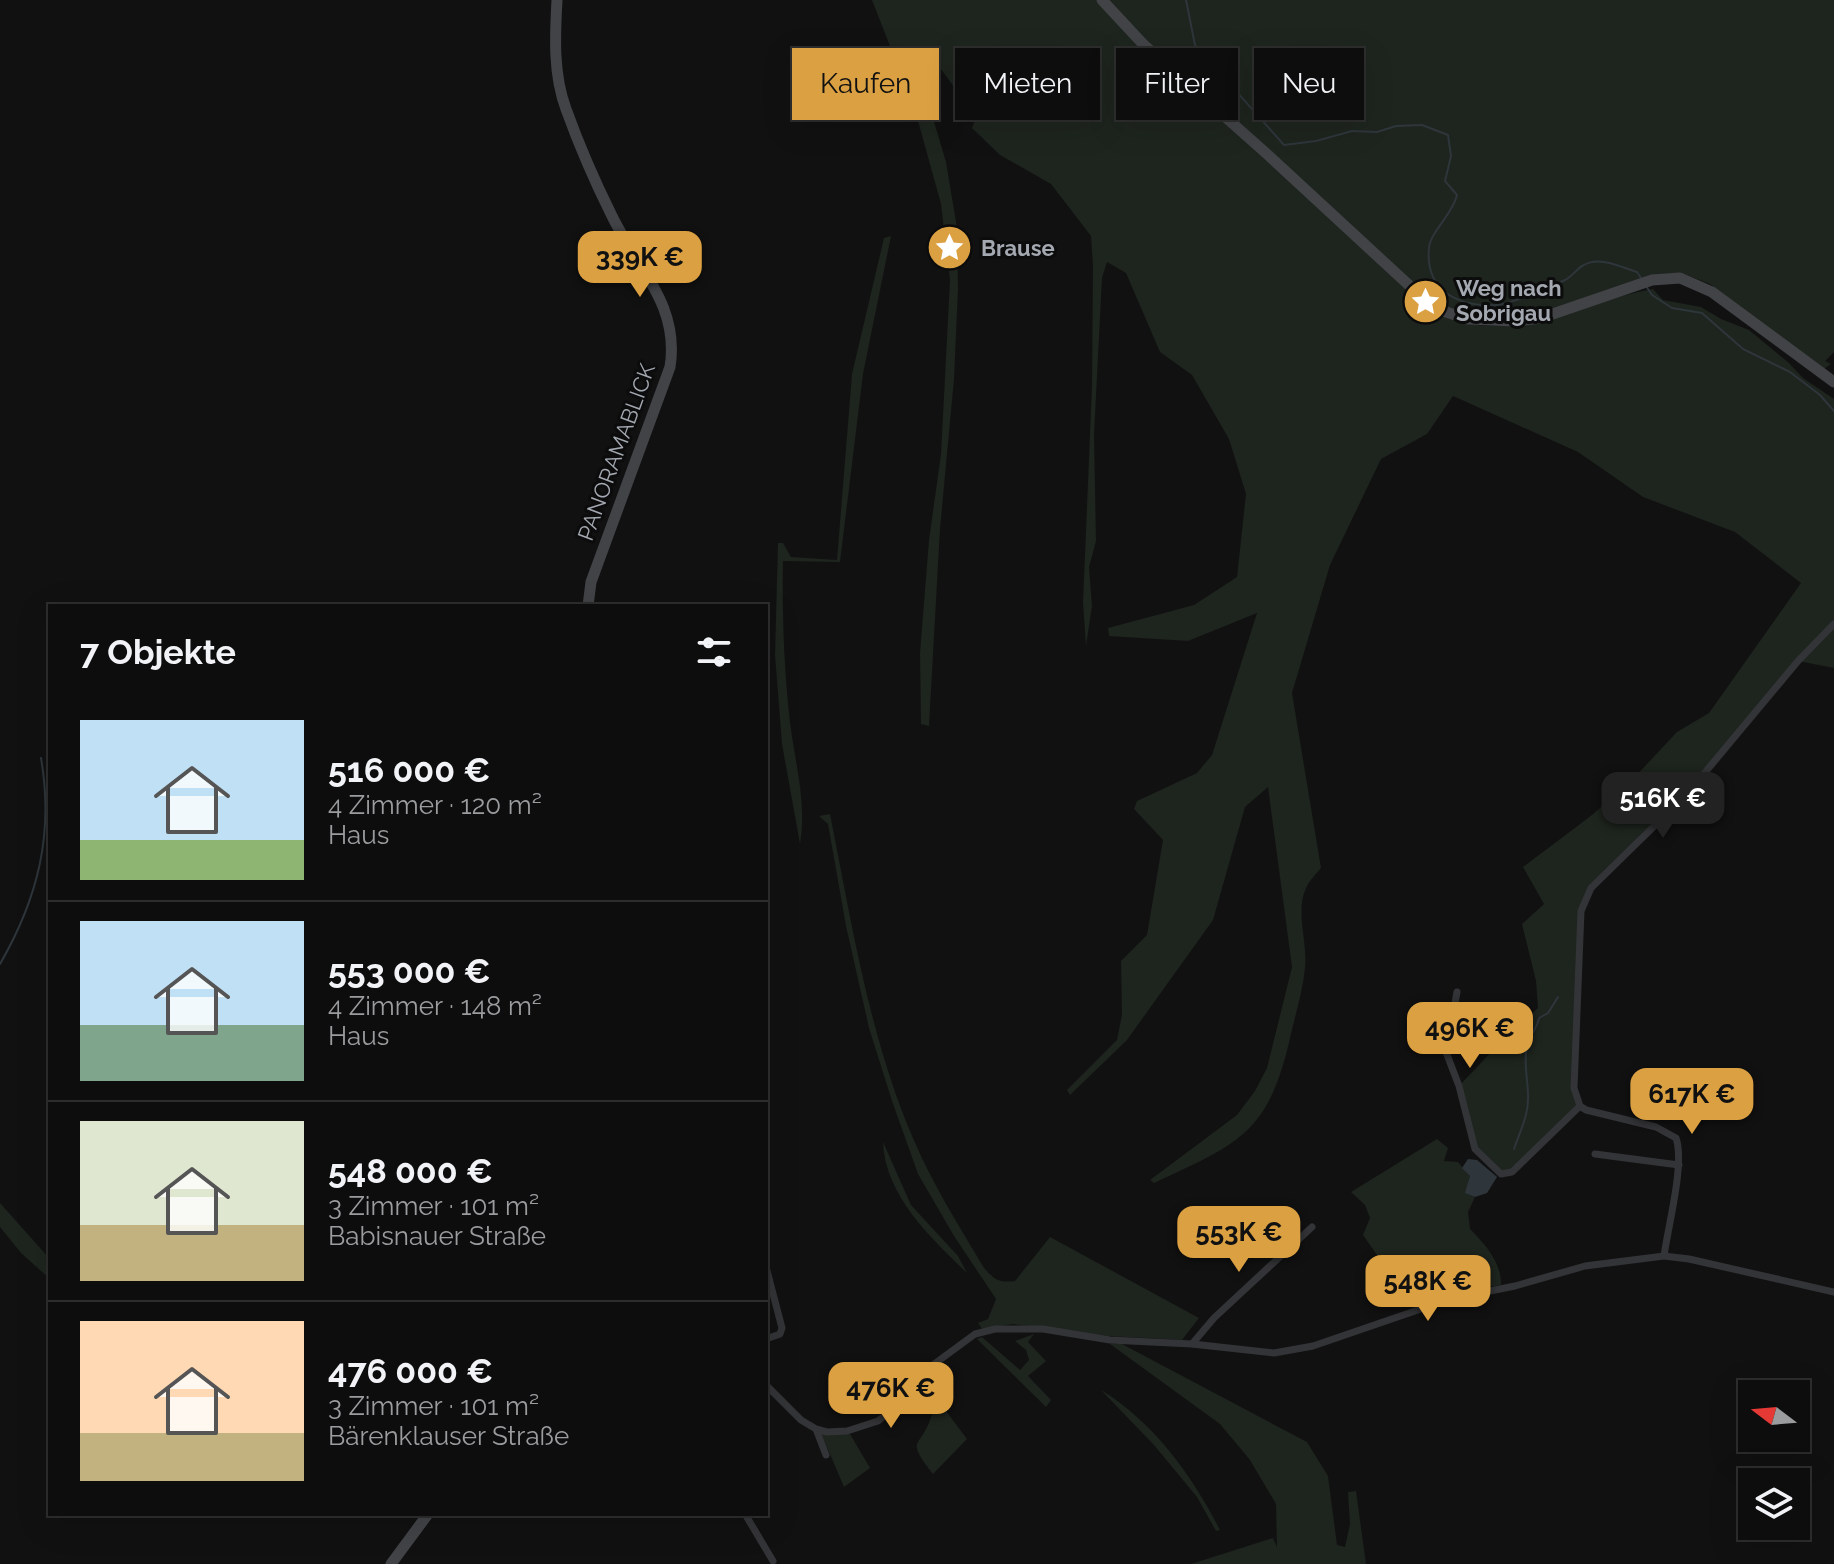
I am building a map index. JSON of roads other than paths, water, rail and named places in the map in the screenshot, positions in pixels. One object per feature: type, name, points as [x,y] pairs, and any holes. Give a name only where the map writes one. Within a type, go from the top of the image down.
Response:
[{"type":"main road","name":"PANORAMABLICK","points":[[557,0],[555,47],[565,108],[612,218],[662,301],[673,338],[670,367],[591,582],[588,604]]},
{"type":"main road","points":[[1102,0],[1143,44],[1412,288],[1446,312],[1468,319],[1515,321],[1541,318],[1652,280],[1680,278],[1712,292],[1834,382]]},
{"type":"main road","points":[[391,1564],[427,1516]]},
{"type":"street","points":[[1580,1106],[1574,1088],[1581,911],[1591,888],[1687,794],[1798,661],[1834,624]]},
{"type":"street","points":[[1457,992],[1446,1052],[1459,1086],[1475,1149],[1501,1174],[1512,1172],[1580,1106]]},
{"type":"street","points":[[1580,1106],[1669,1132],[1676,1138],[1679,1165],[1664,1256]]},
{"type":"street","points":[[1595,1154],[1679,1165]]},
{"type":"street","points":[[1192,1344],[1214,1318],[1312,1227]]},
{"type":"street","points":[[768,1387],[801,1420],[816,1429],[847,1431],[878,1421],[926,1370],[975,1334],[995,1329],[1043,1329],[1110,1340],[1192,1344],[1274,1353],[1313,1346],[1450,1299],[1515,1286],[1585,1266],[1664,1256],[1834,1292]]},
{"type":"street","points":[[768,1275],[782,1328],[780,1334],[768,1338]]},
{"type":"street","points":[[816,1429],[826,1455]]},
{"type":"street","points":[[746,1516],[773,1561]]},
{"type":"waterway","points":[[1186,0],[1195,45],[1284,145],[1316,141],[1352,131],[1377,132],[1396,126],[1422,125],[1448,135],[1451,156],[1445,181],[1457,195],[1429,248],[1432,275],[1446,293],[1469,303],[1503,304],[1558,283],[1582,266],[1597,262],[1637,272],[1641,278]]},
{"type":"waterway","points":[[1646,286],[1652,295],[1672,308],[1702,313],[1743,349],[1790,372],[1820,395],[1834,411]]},
{"type":"waterway","points":[[0,964],[24,915],[40,865],[45,813],[41,758]]},
{"type":"waterway","points":[[1514,1149],[1528,1103],[1525,1059],[1528,1042],[1539,1018],[1548,1013],[1558,997]]},
{"type":"place","name":"Brause","points":[[950,248]]},
{"type":"place","name":"Weg nach Sobrigau","points":[[1425,301]]}]
